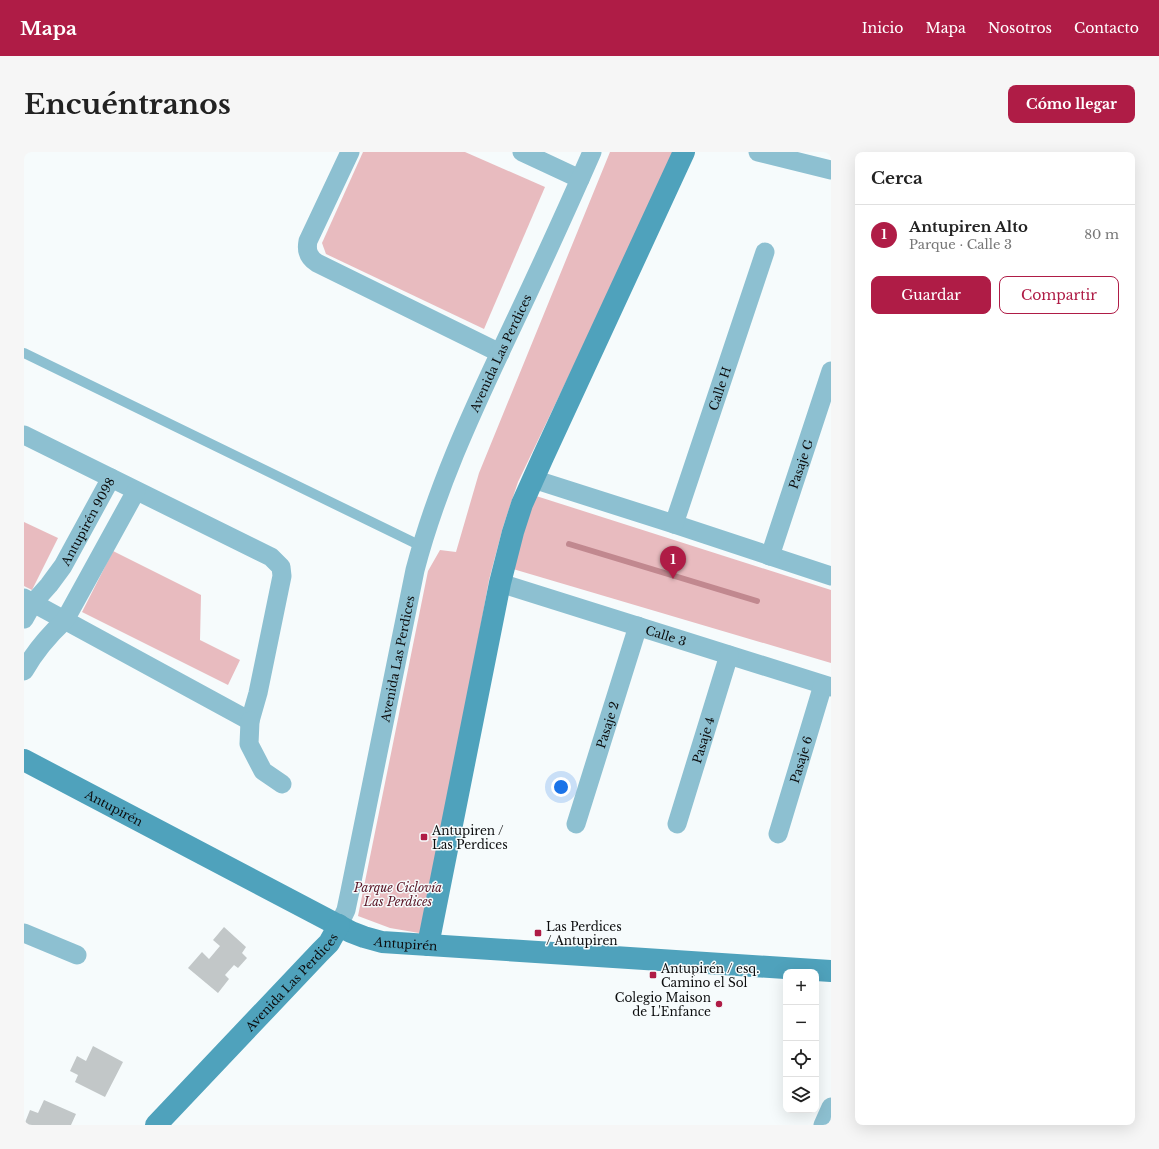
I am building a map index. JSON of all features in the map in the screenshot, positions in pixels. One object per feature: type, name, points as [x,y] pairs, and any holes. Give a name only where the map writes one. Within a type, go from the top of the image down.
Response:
[{"type":"street","points":[[350,152],[308,241],[307,246],[309,255],[317,263],[500,353]]},
{"type":"street","points":[[522,152],[580,179]]},
{"type":"street","name":"Avenida Las Perdices","points":[[156,1125],[320,952],[339,925],[346,910],[421,546],[440,489],[462,436],[592,152]]},
{"type":"street","points":[[428,945],[500,583],[522,504],[684,152]]},
{"type":"street","points":[[758,152],[831,170]]},
{"type":"street","name":"Calle H","points":[[674,524],[765,252]]},
{"type":"street","name":"Pasaje G","points":[[770,556],[831,371]]},
{"type":"street","name":"Antupirén 9098","points":[[24,435],[110,478],[63,566],[49,585],[27,606]]},
{"type":"street","points":[[110,478],[271,557],[281,567],[282,581],[258,693],[250,721],[249,744],[263,771],[282,784]]},
{"type":"street","points":[[533,479],[831,576]]},
{"type":"street","points":[[24,671],[32,656],[44,641],[65,620],[136,491]]},
{"type":"street","name":"Calle 3","points":[[500,583],[827,686]]},
{"type":"street","points":[[27,606],[65,620],[250,721]]},
{"type":"street","name":"Pasaje 2","points":[[576,824],[638,626]]},
{"type":"street","name":"Pasaje 4","points":[[677,824],[729,655]]},
{"type":"street","name":"Pasaje 6","points":[[778,834],[827,686]]},
{"type":"street","name":"Antupirén","points":[[24,760],[339,925],[364,937],[382,942],[831,971]]},
{"type":"street","points":[[24,933],[77,955]]},
{"type":"street","points":[[823,1125],[831,1107]]},
{"type":"lane","points":[[24,353],[421,546]]},
{"type":"green space","points":[[363,152],[465,152],[545,187],[484,329],[326,254],[322,243]]},
{"type":"green space","name":"Parque Ciclovía Las Perdices","points":[[610,152],[676,152],[518,482],[503,527],[489,580],[425,934],[390,928],[358,916],[428,571],[440,550],[456,552],[479,473]]},
{"type":"green space","points":[[533,495],[831,590],[831,663],[513,569]]},
{"type":"green space","points":[[24,522],[58,538],[32,590],[24,586]]},
{"type":"green space","points":[[113,551],[201,595],[200,640],[240,660],[228,685],[82,612]]},
{"type":"building","points":[[224,927],[246,947],[242,953],[247,958],[238,968],[234,965],[225,975],[229,979],[218,993],[188,968],[202,952],[209,959],[220,946],[213,940]]},
{"type":"building","points":[[93,1046],[123,1062],[105,1097],[75,1082],[78,1075],[70,1071],[77,1056],[86,1061]]},
{"type":"building","points":[[44,1100],[76,1114],[71,1125],[24,1125],[30,1110],[38,1113]]},
{"type":"waterway","points":[[569,544],[757,601]]},
{"type":"place","name":"Antupiren Alto","points":[[673,579]]},
{"type":"place","name":"Antupiren / Las Perdices","points":[[424,837]]},
{"type":"place","name":"Las Perdices / Antupiren","points":[[538,933]]},
{"type":"place","name":"Antupirén / esq. Camino el Sol","points":[[653,975]]},
{"type":"place","name":"Colegio Maison de L'Enfance","points":[[719,1004]]}]
